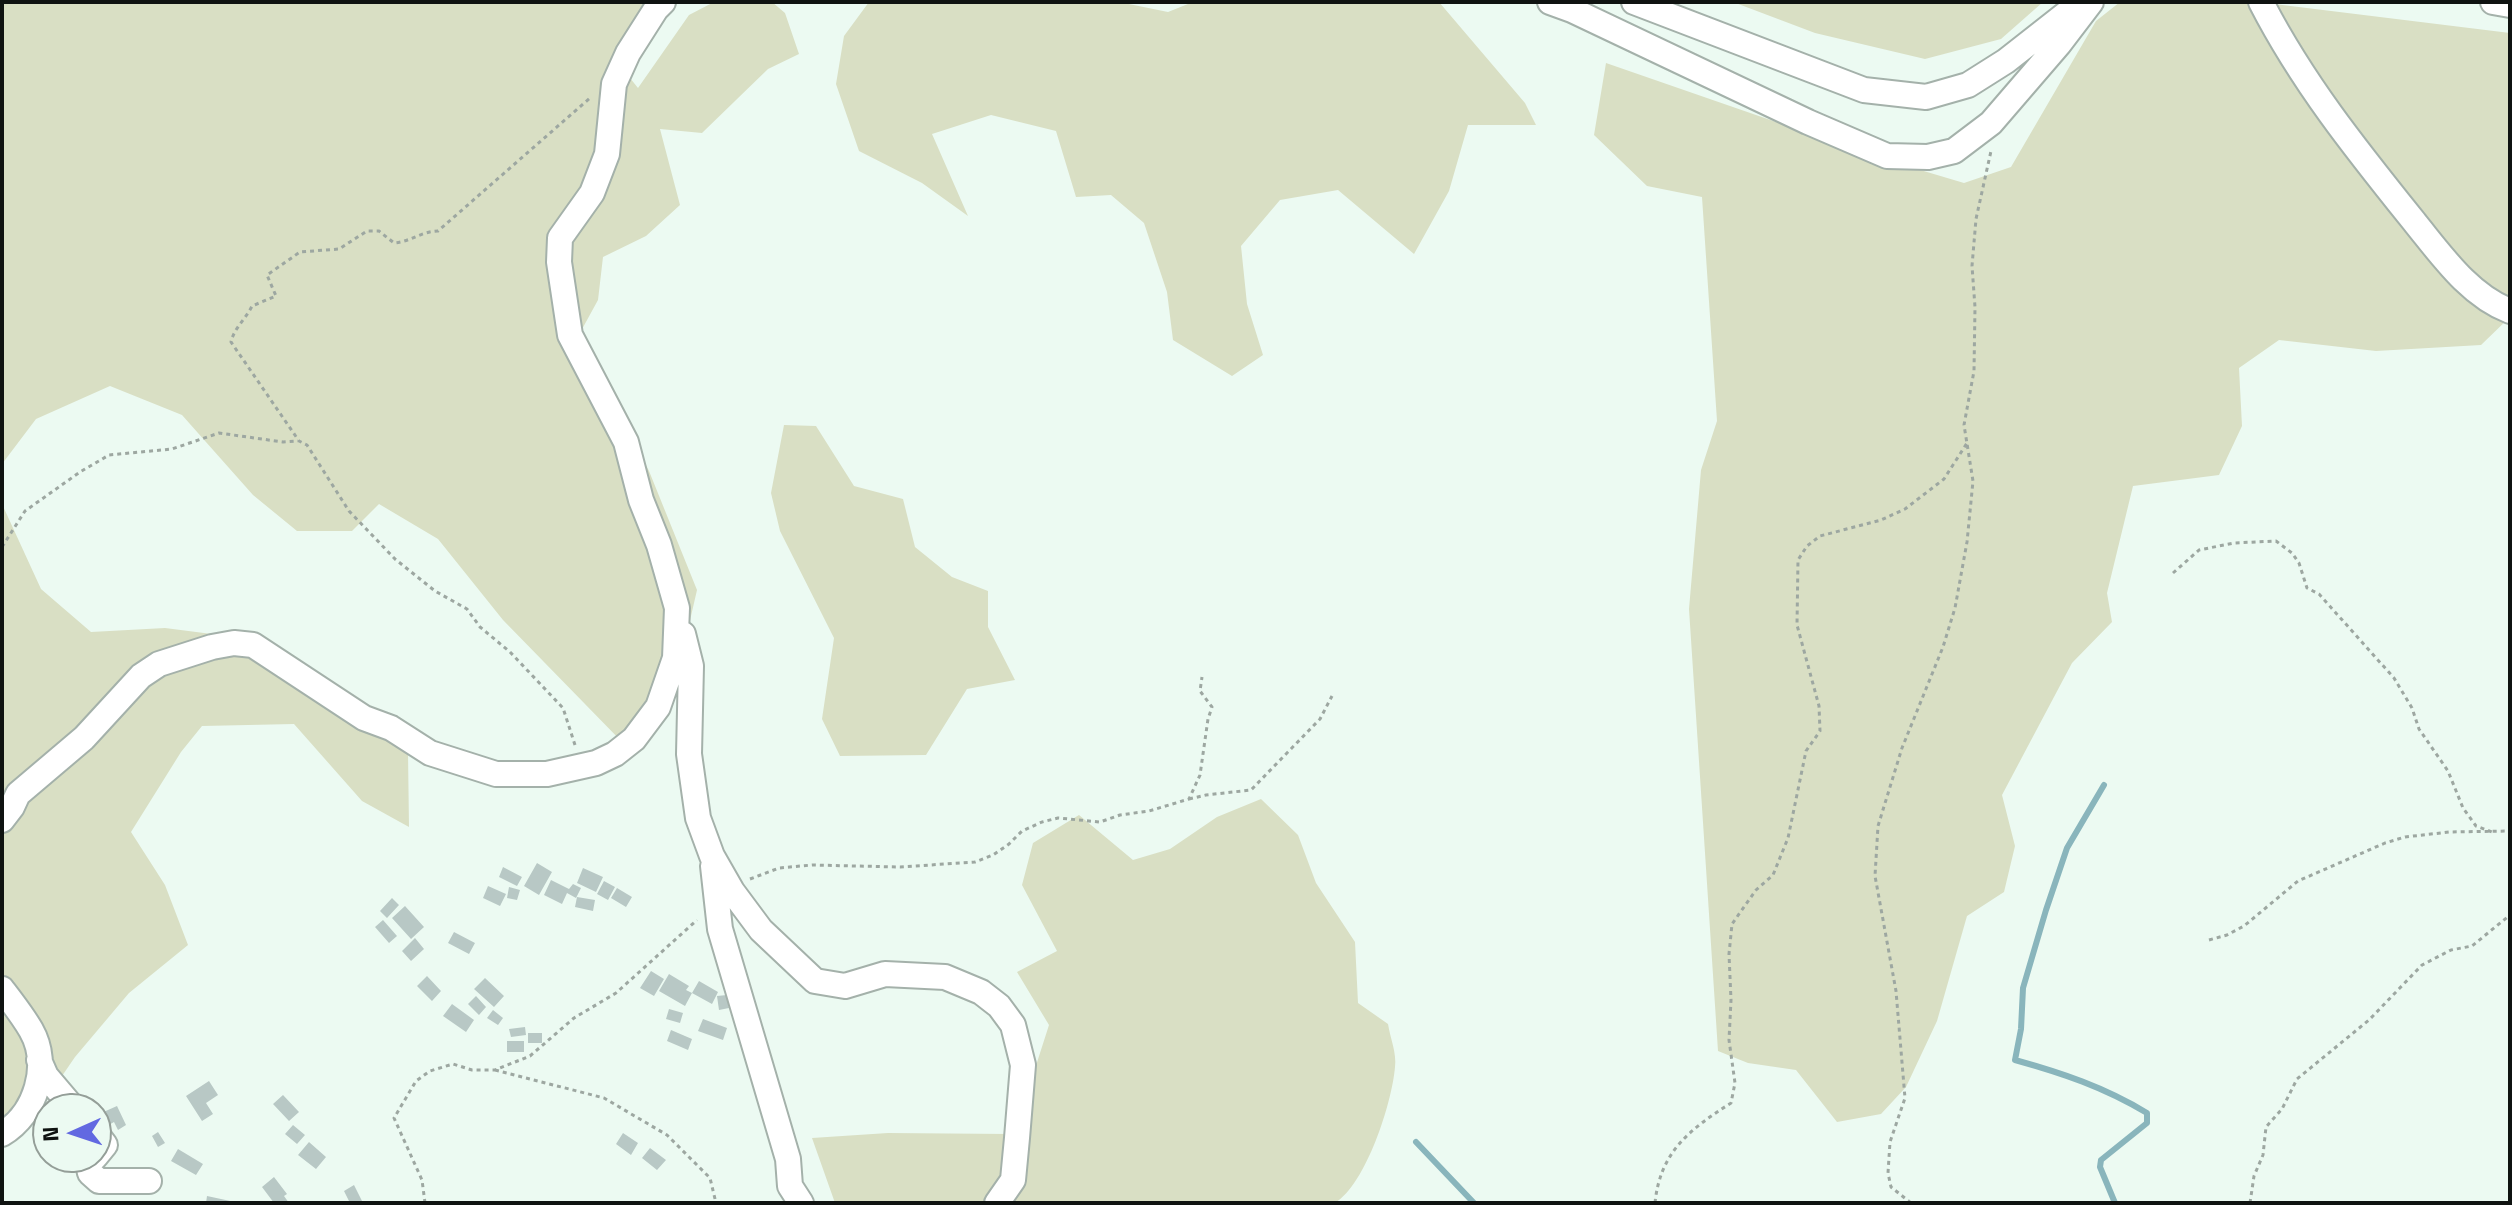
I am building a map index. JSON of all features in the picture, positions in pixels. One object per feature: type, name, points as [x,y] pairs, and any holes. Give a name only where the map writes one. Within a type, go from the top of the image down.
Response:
[{"type":"street","points":[[663,2],[628,53],[614,84],[607,154],[592,193],[560,238],[559,262],[570,335],[626,442],[641,500],[659,545],[677,608],[691,666],[689,743],[693,792],[698,818],[724,896],[720,929],[788,1159],[790,1186],[801,1203]]},
{"type":"street","points":[[1550,2],[1887,156],[1928,157],[1954,151],[1991,123],[2091,2]]},
{"type":"street","points":[[1634,2],[1864,90],[1926,97],[1968,85],[2006,61],[2082,2]]},
{"type":"street","points":[[2261,2],[2284,47],[2314,93],[2383,185],[2446,263],[2506,311]]},
{"type":"street","points":[[2493,2],[2510,5]]},
{"type":"street","points":[[2,820],[18,794],[84,738],[141,676],[172,658],[234,643],[253,645],[364,718],[391,728],[430,753],[496,774],[547,774],[586,765],[615,754],[634,739],[658,707],[675,658],[677,608]]},
{"type":"street","points":[[724,896],[815,981],[845,986],[885,974],[945,977],[981,992],[999,1006],[1013,1025],[1023,1065],[1013,1180],[997,1203]]},
{"type":"street","points":[[2,989],[33,1032],[46,1076],[60,1093]]},
{"type":"street","points":[[2,1134],[32,1105],[39,1077],[39,1060]]},
{"type":"street","points":[[90,1173],[99,1181],[149,1181]]},
{"type":"path","points":[[586,765],[577,757],[573,732],[563,708],[510,652],[480,627],[467,609],[435,591],[395,559],[349,511],[307,445],[299,441],[231,342],[233,333],[252,306],[276,296],[267,275],[300,252],[339,249],[367,231],[379,231],[394,243],[405,242],[422,232],[438,231],[596,92],[614,84]]},
{"type":"path","points":[[1911,1203],[1891,1187],[1888,1173],[1890,1142],[1905,1098],[1896,991],[1875,876],[1878,826],[1902,748],[1943,647],[1955,608],[1967,542],[1973,481],[1964,425],[1974,371],[1972,266],[1976,219],[1992,148]]},
{"type":"path","points":[[2,547],[25,511],[109,455],[172,449],[219,433],[283,442],[299,441]]},
{"type":"path","points":[[1655,1203],[1662,1169],[1683,1137],[1731,1103],[1735,1083],[1729,1040],[1732,924],[1756,890],[1773,875],[1788,838],[1806,751],[1820,731],[1819,706],[1797,625],[1798,560],[1807,546],[1820,536],[1881,520],[1905,509],[1944,479],[1967,443]]},
{"type":"path","points":[[2173,573],[2199,550],[2234,543],[2276,541],[2292,553],[2299,563],[2307,588],[2319,594],[2394,678],[2412,708],[2419,729],[2448,771],[2463,808],[2476,826],[2492,832]]},
{"type":"path","points":[[1189,799],[1200,775],[1212,707],[1200,691],[1202,677]]},
{"type":"path","points":[[495,1070],[530,1056],[574,1018],[616,993],[724,896],[753,877],[779,868],[812,865],[900,867],[975,862],[993,855],[1022,831],[1042,822],[1058,818],[1100,822],[1189,799],[1251,790],[1320,719],[1332,696]]},
{"type":"path","points":[[2209,940],[2244,926],[2298,881],[2385,843],[2405,837],[2449,832],[2510,831]]},
{"type":"path","points":[[2250,1203],[2254,1176],[2263,1155],[2266,1127],[2282,1109],[2297,1079],[2369,1020],[2422,965],[2451,950],[2472,946],[2510,915]]},
{"type":"path","points":[[425,1203],[422,1180],[394,1118],[416,1081],[430,1071],[453,1064],[472,1070],[495,1070],[604,1098],[667,1135],[710,1178],[716,1203]]},
{"type":"green space","points":[[2,2],[659,2],[618,63],[638,88],[689,15],[714,2],[772,2],[785,13],[799,54],[768,69],[702,133],[660,129],[680,205],[646,236],[603,257],[598,300],[575,342],[613,402],[649,471],[697,590],[676,681],[625,745],[503,620],[438,539],[379,504],[352,531],[297,531],[253,495],[182,415],[110,386],[36,419],[2,464]]},
{"type":"green space","points":[[869,2],[1119,2],[1168,12],[1193,2],[1439,2],[1525,103],[1536,125],[1468,125],[1449,191],[1414,254],[1338,190],[1280,200],[1241,246],[1247,304],[1263,355],[1232,376],[1173,340],[1167,292],[1144,223],[1111,195],[1076,197],[1056,131],[991,115],[932,134],[968,216],[922,183],[859,151],[836,84],[844,36]]},
{"type":"green space","points":[[1733,2],[2043,2],[2001,39],[1925,59],[1815,33]]},
{"type":"green space","points":[[2120,2],[2258,2],[2510,33],[2510,317],[2481,345],[2376,351],[2279,340],[2239,368],[2242,426],[2219,475],[2133,486],[2107,593],[2112,622],[2072,663],[2002,795],[2015,846],[2004,892],[1967,916],[1937,1021],[1906,1087],[1881,1114],[1837,1122],[1796,1070],[1748,1063],[1718,1051],[1689,609],[1701,470],[1717,421],[1702,197],[1647,186],[1594,135],[1606,63],[1880,158],[1964,183],[2011,167],[2096,21]]},
{"type":"green space","points":[[784,425],[816,426],[854,486],[903,499],[915,547],[952,577],[988,591],[988,627],[1015,680],[967,689],[926,755],[840,756],[822,719],[834,638],[780,531],[771,493]]},
{"type":"green space","points":[[2,504],[41,589],[91,632],[165,628],[235,637],[408,753],[409,827],[362,801],[294,724],[202,726],[181,752],[131,832],[165,885],[188,945],[129,993],[75,1057],[50,1093],[32,1093],[32,1120],[25,1130],[2,1141]]},
{"type":"green space","points":[[1261,799],[1298,835],[1316,883],[1355,942],[1358,1003],[1388,1024],[1393,1046],[1393,1082],[1383,1121],[1367,1161],[1346,1193],[1335,1203],[835,1203],[812,1138],[888,1133],[1010,1134],[1049,1025],[1017,972],[1057,951],[1022,885],[1033,843],[1079,815],[1133,860],[1170,849],[1217,817]]},
{"type":"building","points":[[537,863],[552,872],[539,895],[524,886]]},
{"type":"building","points":[[503,867],[522,877],[517,886],[499,877]]},
{"type":"building","points":[[583,868],[603,877],[596,892],[577,883]]},
{"type":"building","points":[[551,880],[569,889],[573,884],[581,888],[576,898],[567,893],[562,904],[544,895]]},
{"type":"building","points":[[604,881],[615,887],[608,900],[597,894]]},
{"type":"building","points":[[488,886],[506,894],[500,906],[483,898]]},
{"type":"building","points":[[509,887],[520,890],[517,900],[507,898]]},
{"type":"building","points":[[617,888],[632,897],[626,907],[611,898]]},
{"type":"building","points":[[577,897],[595,900],[593,911],[575,907]]},
{"type":"building","points":[[392,898],[399,905],[387,918],[380,911]]},
{"type":"building","points":[[405,906],[424,927],[411,939],[392,918]]},
{"type":"building","points":[[383,920],[397,936],[389,943],[375,927]]},
{"type":"building","points":[[454,932],[475,943],[469,954],[448,943]]},
{"type":"building","points":[[415,938],[424,949],[411,961],[402,951]]},
{"type":"building","points":[[651,971],[664,979],[654,996],[640,988]]},
{"type":"building","points":[[669,974],[689,986],[686,990],[692,993],[685,1006],[659,991]]},
{"type":"building","points":[[427,976],[441,991],[432,1001],[417,986]]},
{"type":"building","points":[[485,978],[504,996],[494,1007],[474,989]]},
{"type":"building","points":[[699,981],[718,992],[712,1004],[692,993]]},
{"type":"building","points":[[727,995],[729,1008],[719,1010],[717,996]]},
{"type":"building","points":[[476,996],[486,1007],[479,1015],[468,1004]]},
{"type":"building","points":[[452,1004],[474,1020],[466,1032],[443,1016]]},
{"type":"building","points":[[669,1009],[683,1013],[680,1023],[666,1019]]},
{"type":"building","points":[[493,1010],[503,1018],[498,1025],[487,1018]]},
{"type":"building","points":[[703,1019],[727,1028],[723,1040],[698,1031]]},
{"type":"building","points":[[525,1027],[526,1035],[511,1037],[509,1029]]},
{"type":"building","points":[[671,1030],[692,1039],[688,1050],[667,1041]]},
{"type":"building","points":[[528,1033],[542,1033],[542,1043],[528,1043]]},
{"type":"building","points":[[507,1041],[524,1041],[524,1052],[507,1052]]},
{"type":"building","points":[[209,1081],[218,1095],[206,1103],[213,1114],[202,1121],[186,1096]]},
{"type":"building","points":[[283,1095],[299,1112],[289,1121],[273,1104]]},
{"type":"building","points":[[117,1106],[126,1125],[118,1130],[112,1123],[112,1108]]},
{"type":"building","points":[[293,1125],[305,1135],[297,1144],[285,1134]]},
{"type":"building","points":[[158,1132],[165,1143],[158,1147],[152,1136]]},
{"type":"building","points":[[623,1133],[638,1143],[631,1155],[616,1144]]},
{"type":"building","points":[[309,1142],[326,1157],[316,1169],[298,1155]]},
{"type":"building","points":[[650,1148],[666,1160],[657,1170],[642,1158]]},
{"type":"building","points":[[178,1149],[203,1164],[196,1175],[171,1161]]},
{"type":"building","points":[[274,1177],[287,1194],[284,1196],[289,1203],[274,1203],[262,1187]]},
{"type":"building","points":[[354,1185],[363,1203],[350,1203],[344,1191]]},
{"type":"building","points":[[207,1196],[235,1202],[235,1203],[206,1203]]},
{"type":"waterway","points":[[2104,785],[2067,848],[2046,910],[2023,988],[2021,1029],[2015,1060],[2082,1082],[2147,1113],[2147,1123],[2101,1160],[2100,1167],[2115,1203]]},
{"type":"waterway","points":[[1416,1142],[1474,1203]]}]
